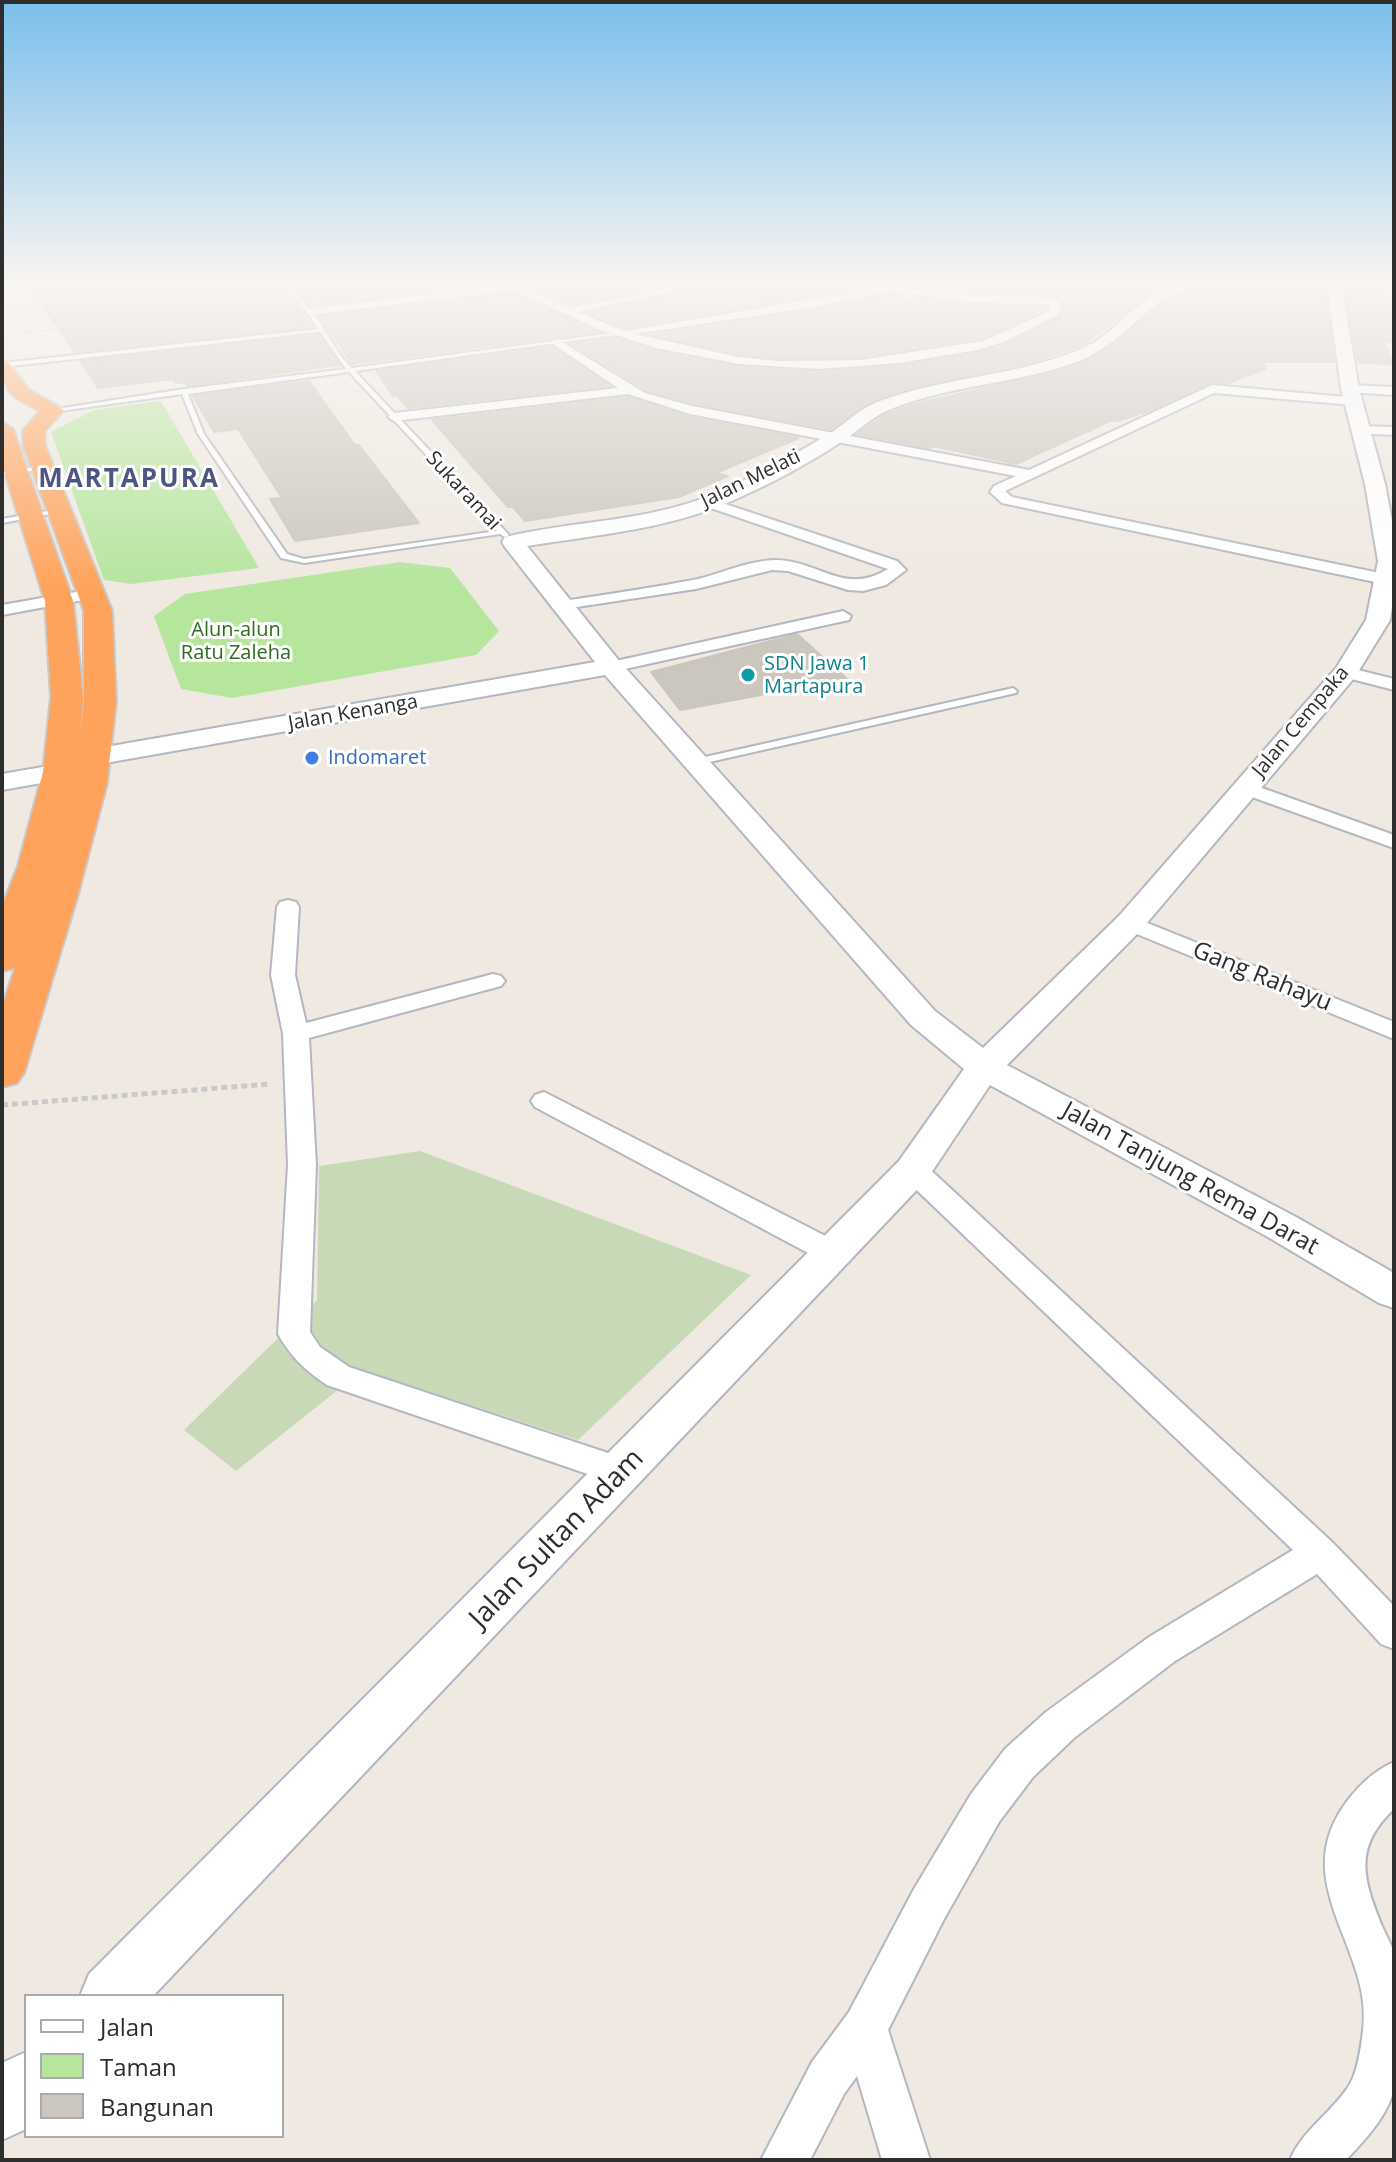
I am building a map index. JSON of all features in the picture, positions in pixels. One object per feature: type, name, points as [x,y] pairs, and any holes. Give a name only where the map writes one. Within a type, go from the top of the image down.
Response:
[{"type":"highway","points":[[2,959],[8,924],[36,866],[60,772],[67,697],[59,601],[12,454],[53,410],[21,393],[16,386]]},
{"type":"highway","points":[[2,1073],[59,894],[94,757],[100,701],[101,625],[93,594],[31,516]]},
{"type":"street","points":[[624,386],[641,396],[690,410],[1029,474]]},
{"type":"street","name":"Jalan Melati","points":[[507,537],[672,513],[710,503],[837,438],[856,420],[886,404],[960,386]]},
{"type":"street","name":"Jalan Cempaka","points":[[984,1067],[1130,923],[1346,672],[1378,620],[1390,588],[1390,531],[1360,430],[1351,386]]},
{"type":"street","points":[[1390,588],[1007,500],[997,492],[1029,474],[1212,389],[1352,395],[1394,391]]},
{"type":"street","points":[[394,417],[630,390]]},
{"type":"street","points":[[1360,430],[1394,431]]},
{"type":"street","points":[[563,606],[696,584],[772,565],[784,565],[832,583],[852,586],[863,586],[898,570],[891,564],[710,503]]},
{"type":"street","name":"Jalan Tanjung Rema Darat","points":[[507,537],[611,667],[923,1018],[984,1067],[1282,1227],[1394,1292]]},
{"type":"street","points":[[2,610],[93,594]]},
{"type":"street","points":[[611,667],[843,616]]},
{"type":"street","name":"Jalan Kenanga","points":[[94,757],[611,667]]},
{"type":"street","points":[[1346,672],[1394,685]]},
{"type":"street","points":[[2,782],[60,772]]},
{"type":"street","points":[[1245,788],[1394,842]]},
{"type":"street","points":[[288,907],[283,975],[296,1034],[302,1165],[294,1334],[309,1356],[338,1376],[623,1472]]},
{"type":"street","name":"Gang Rahayu","points":[[1130,923],[1394,1031]]},
{"type":"street","points":[[296,1034],[493,981]]},
{"type":"street","name":"Jalan Sultan Adam","points":[[113,1994],[913,1170],[984,1067]]},
{"type":"street","points":[[544,1101],[833,1253]]},
{"type":"street","points":[[913,1170],[1320,1553],[1394,1632]]},
{"type":"street","points":[[785,2160],[828,2078],[865,2028],[929,1904],[985,1808],[1019,1763],[1060,1725],[1162,1649],[1320,1553]]},
{"type":"street","points":[[1314,2160],[1370,2095],[1383,2050],[1385,1995],[1350,1901],[1343,1872],[1347,1838],[1363,1809],[1394,1782]]},
{"type":"street","points":[[865,2028],[906,2160]]},
{"type":"street","points":[[2,2108],[24,2086]]},
{"type":"lane","points":[[53,410],[221,386]]},
{"type":"lane","name":"Sukaramai","points":[[365,386],[507,537]]},
{"type":"lane","points":[[184,391],[201,434],[284,556],[304,561],[507,537]]},
{"type":"lane","points":[[696,762],[1013,691]]},
{"type":"path","points":[[2,1105],[299,1082]]},
{"type":"green space","points":[[161,401],[259,568],[131,584],[104,580],[51,432],[94,410]]},
{"type":"green space","name":"Alun-alun Ratu Zaleha","points":[[400,562],[450,568],[499,631],[476,655],[232,698],[181,689],[154,616],[185,594]]},
{"type":"green space","points":[[420,1151],[751,1275],[578,1440],[363,1370],[236,1471],[184,1430],[317,1300],[319,1166]]},
{"type":"building","points":[[271,386],[313,386],[355,445],[359,445],[419,523],[295,541],[270,499],[282,498],[238,429],[214,432],[193,396]]},
{"type":"building","points":[[386,386],[610,386],[408,408],[397,395],[393,396]]},
{"type":"building","points":[[639,386],[922,386],[865,405],[831,429],[693,403]]},
{"type":"building","points":[[995,386],[1203,386],[1154,409],[1118,421],[1112,420],[1016,464],[857,434],[885,415],[914,404]]},
{"type":"building","points":[[628,397],[689,417],[799,438],[716,473],[728,476],[679,497],[525,521],[513,507],[508,507],[432,420]]},
{"type":"building","name":"SDN Jawa 1 Martapura","points":[[797,634],[847,679],[680,710],[651,672]]},
{"type":"place","name":"SDN Jawa 1 Martapura","points":[[748,675]]},
{"type":"place","name":"Indomaret","points":[[312,758]]},
{"type":"district","name":"MARTAPURA","points":[[129,480]]}]
